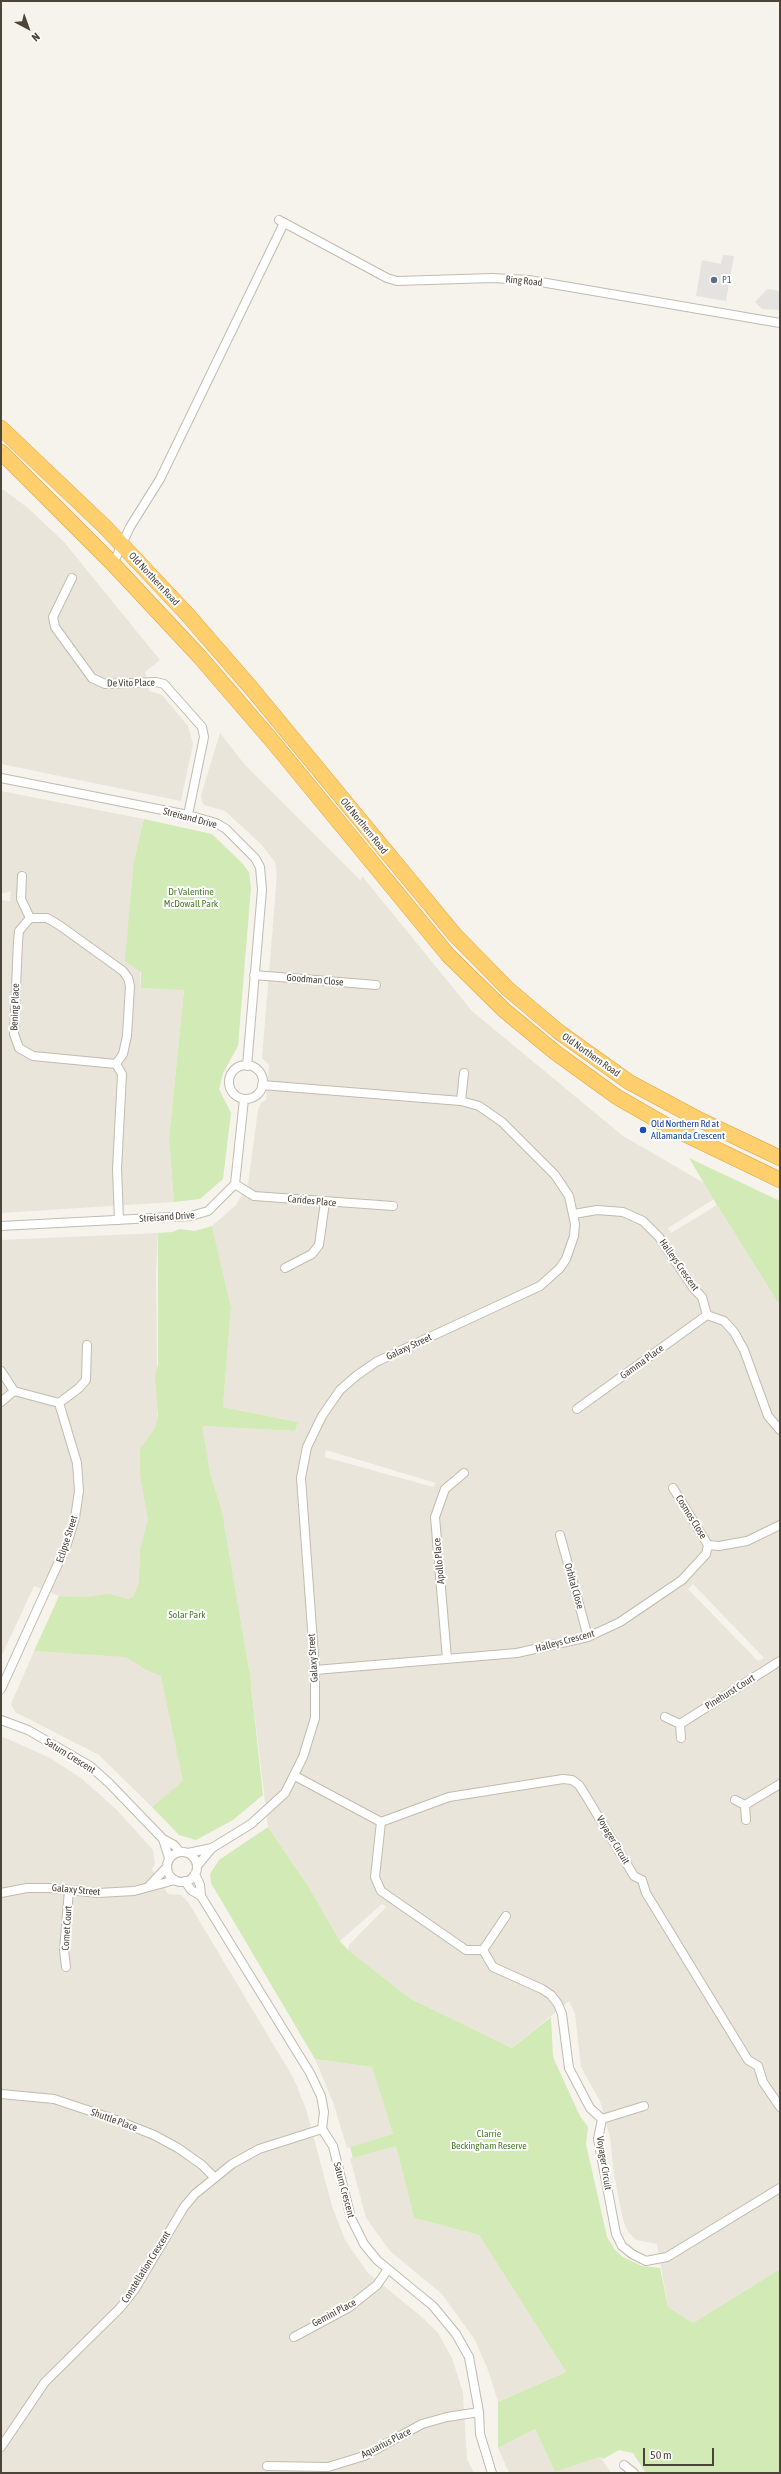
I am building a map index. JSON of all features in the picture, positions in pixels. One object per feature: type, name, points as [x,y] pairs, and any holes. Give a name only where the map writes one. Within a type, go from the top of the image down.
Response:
[{"type":"highway","name":"Old Northern Road","points":[[1,428],[122,544],[221,652],[455,935],[508,989],[559,1032],[629,1082],[700,1120],[780,1158]]},
{"type":"highway","name":"Old Northern Road","points":[[1,452],[113,564],[238,700],[448,955],[505,1011],[556,1053],[617,1097],[670,1127],[780,1180]]},
{"type":"street","name":"Ring Road","points":[[122,544],[160,479],[282,221],[387,278],[397,281],[492,278],[529,280],[780,323]]},
{"type":"street","points":[[113,564],[122,544]]},
{"type":"street","name":"De Vito Place","points":[[72,578],[53,617],[55,627],[92,678],[104,684],[156,682],[164,684],[202,727],[204,737],[188,815]]},
{"type":"street","name":"Streisand Drive","points":[[1,778],[188,815],[216,823],[226,829],[255,858],[260,867],[262,890],[246,1066]]},
{"type":"street","points":[[22,876],[22,899],[30,918],[47,918],[59,925],[123,972],[128,978],[130,986],[127,1036],[123,1054],[116,1064],[122,1074],[117,1169],[119,1220]]},
{"type":"street","name":"Bening Place","points":[[30,918],[19,932],[18,941],[14,1034],[19,1048],[33,1056],[116,1064]]},
{"type":"street","name":"Goodman Close","points":[[254,975],[376,985]]},
{"type":"street","points":[[246,1066],[259,1072],[262,1085],[254,1097],[244,1099],[233,1093],[229,1081],[235,1070],[246,1066]]},
{"type":"street","points":[[461,1102],[464,1073]]},
{"type":"street","name":"Galaxy Street","points":[[196,1870],[212,1848],[251,1824],[268,1811],[285,1793],[295,1776],[315,1718],[314,1670],[301,1478],[307,1448],[322,1416],[340,1390],[376,1362],[540,1286],[560,1268],[566,1259],[574,1236],[574,1214],[569,1196],[555,1175],[488,1110],[461,1102],[262,1085]]},
{"type":"street","points":[[235,1184],[244,1099]]},
{"type":"street","name":"Streisand Drive","points":[[1,1226],[202,1214],[208,1211],[235,1184]]},
{"type":"street","name":"Carides Place","points":[[235,1184],[254,1196],[393,1206]]},
{"type":"street","points":[[285,1268],[312,1254],[319,1245],[325,1202]]},
{"type":"street","name":"Halleys Crescent","points":[[574,1214],[597,1210],[623,1212],[643,1221],[659,1237],[694,1289],[702,1297],[707,1315]]},
{"type":"street","points":[[707,1315],[724,1321],[734,1332],[744,1350],[768,1416],[780,1430]]},
{"type":"street","name":"Gamma Place","points":[[577,1409],[707,1315]]},
{"type":"street","points":[[1,1371],[14,1391],[59,1403],[79,1388],[86,1380],[87,1345]]},
{"type":"street","points":[[1,1402],[14,1391]]},
{"type":"street","name":"Eclipse Street","points":[[1,1689],[54,1577],[75,1518],[79,1491],[77,1462],[59,1403]]},
{"type":"street","name":"Apollo Place","points":[[447,1659],[435,1517],[445,1489],[464,1473]]},
{"type":"street","name":"Cosmos Close","points":[[673,1488],[708,1545]]},
{"type":"street","points":[[708,1545],[719,1546],[747,1541],[780,1525]]},
{"type":"street","name":"Orbital Close","points":[[560,1535],[588,1637]]},
{"type":"street","name":"Halleys Crescent","points":[[314,1670],[517,1653],[588,1637],[620,1622],[682,1580],[706,1554],[708,1545]]},
{"type":"street","name":"Pinehurst Court","points":[[680,1724],[780,1661]]},
{"type":"street","points":[[665,1717],[680,1724],[681,1738]]},
{"type":"street","name":"Saturn Crescent","points":[[1,1720],[28,1730],[90,1766],[109,1783],[163,1839],[184,1852]]},
{"type":"street","points":[[295,1776],[381,1822],[375,1877],[381,1891],[466,1950],[484,1950]]},
{"type":"street","name":"Voyager Circuit","points":[[381,1822],[449,1797],[563,1778],[572,1780],[583,1791],[634,1876],[642,1880],[646,1893],[748,2060],[758,2066],[763,2082],[780,2108]]},
{"type":"street","points":[[745,1805],[780,1784]]},
{"type":"street","points":[[735,1800],[745,1805]]},
{"type":"street","points":[[745,1805],[746,1820]]},
{"type":"street","name":"Saturn Crescent","points":[[163,1839],[168,1863]]},
{"type":"street","name":"Galaxy Street","points":[[184,1852],[212,1848]]},
{"type":"street","points":[[185,1881],[175,1880],[169,1875],[168,1863],[184,1852],[194,1859],[200,1884],[201,1896],[310,2073],[321,2096],[324,2112],[322,2129]]},
{"type":"street","name":"Galaxy Street","points":[[150,1885],[168,1863]]},
{"type":"street","points":[[185,1881],[196,1870]]},
{"type":"street","name":"Galaxy Street","points":[[1,1894],[27,1888],[98,1893],[134,1891],[150,1885],[175,1880]]},
{"type":"street","points":[[185,1881],[191,1890],[201,1896]]},
{"type":"street","name":"Comet Court","points":[[66,1967],[64,1950],[69,1890]]},
{"type":"street","points":[[484,1950],[506,1916]]},
{"type":"street","points":[[484,1950],[493,1967],[542,1989],[551,1995],[558,2004],[562,2014],[569,2068],[590,2108],[602,2119],[644,2106]]},
{"type":"street","name":"Shuttle Place","points":[[1,2094],[54,2099],[111,2118],[154,2135],[178,2148],[214,2177]]},
{"type":"street","name":"Voyager Circuit","points":[[602,2119],[598,2139],[616,2234],[622,2246],[632,2254],[646,2261],[667,2256],[780,2188]]},
{"type":"street","name":"Saturn Crescent","points":[[322,2129],[333,2146],[351,2218],[364,2244],[377,2260],[433,2306],[456,2334],[469,2357],[479,2412],[483,2450],[492,2473]]},
{"type":"street","name":"Constellation Crescent","points":[[1,2448],[45,2382],[120,2308],[135,2289],[184,2207],[214,2177],[232,2164],[259,2149],[322,2129]]},
{"type":"street","name":"Gemini Place","points":[[294,2337],[348,2308],[376,2284],[388,2269]]},
{"type":"street","name":"Aquarius Place","points":[[267,2466],[328,2467],[364,2456],[422,2424],[447,2417],[479,2412]]},
{"type":"street","points":[[624,2465],[634,2473]]},
{"type":"shaded area","name":"P1","points":[[723,255],[734,256],[726,301],[696,296],[702,260],[721,264]]},
{"type":"shaded area","points":[[767,289],[780,291],[780,310],[762,309],[755,302]]},
{"type":"shaded area","points":[[1,488],[28,508],[64,542],[160,660],[145,672],[149,691],[162,695],[188,726],[193,744],[181,801],[1,764]]},
{"type":"shaded area","points":[[220,733],[245,765],[361,881],[362,876],[472,1011],[623,1136],[704,1183],[714,1199],[668,1228],[671,1233],[717,1205],[780,1306],[780,2269],[693,2323],[668,2307],[657,2244],[636,2240],[628,2232],[623,2220],[614,2174],[610,2137],[600,2101],[581,2067],[575,2014],[569,2001],[512,2048],[411,1999],[348,1950],[349,1945],[386,1907],[382,1904],[340,1941],[308,1886],[268,1827],[250,1675],[222,1511],[210,1472],[200,1426],[295,1431],[298,1422],[223,1407],[231,1307],[212,1226],[236,1205],[248,1184],[258,1110],[261,1103],[266,1100],[269,1065],[262,1058],[277,875],[275,862],[261,844],[225,811],[204,805],[201,795]],"holes":[[[326,1450],[436,1483],[433,1487],[325,1457]],[[693,1584],[764,1658],[758,1661],[688,1589]]]},
{"type":"shaded area","points":[[1,791],[144,819],[134,860],[141,988],[184,989],[169,1138],[174,1202],[1,1213],[1,900],[10,901],[11,891],[1,894]]},
{"type":"shaded area","points":[[158,1233],[156,1272],[158,1463],[137,1599],[59,1596],[34,1586],[1,1657],[1,1240]]},
{"type":"shaded area","points":[[34,1651],[158,1658],[184,1781],[152,1807],[99,1755],[15,1712],[11,1704]]},
{"type":"shaded area","points":[[1,1736],[50,1758],[81,1778],[116,1809],[153,1850],[155,1864],[152,1869],[168,1894],[181,1895],[188,1902],[294,2079],[306,2109],[332,2206],[345,2240],[368,2273],[423,2318],[438,2333],[452,2358],[463,2393],[467,2459],[474,2473],[1,2473]]},
{"type":"shaded area","points":[[315,2059],[372,2067],[393,2134],[347,2148],[333,2102]]},
{"type":"shaded area","points":[[396,2146],[414,2218],[479,2235],[566,2372],[498,2402],[488,2370],[475,2340],[442,2294],[390,2251],[366,2218],[350,2158]]},
{"type":"shaded area","points":[[535,2429],[555,2472],[600,2457],[611,2473],[509,2473],[498,2448]]},
{"type":"green space","name":"Dr Valentine McDowall Park","points":[[144,819],[212,834],[243,864],[249,872],[251,888],[238,1046],[223,1073],[219,1089],[231,1113],[223,1179],[200,1199],[174,1202],[169,1138],[184,990],[141,988],[141,972],[125,961],[134,860]]},
{"type":"green space","points":[[689,1158],[780,1201],[780,1306],[717,1205]]},
{"type":"green space","name":"Solar Park","points":[[212,1226],[231,1307],[223,1407],[298,1422],[295,1431],[202,1426],[210,1472],[222,1511],[250,1675],[263,1795],[233,1820],[196,1840],[179,1835],[152,1807],[183,1781],[161,1676],[145,1669],[126,1657],[34,1651],[59,1596],[87,1597],[109,1594],[129,1599],[134,1596],[139,1582],[140,1550],[148,1519],[140,1475],[140,1449],[155,1428],[158,1416],[155,1376],[158,1364],[158,1233],[173,1232],[179,1229],[195,1231]]},
{"type":"green space","name":"Clarrie Beckingham Reserve","points":[[268,1827],[308,1886],[340,1941],[348,1950],[411,1999],[512,2048],[551,2017],[553,2057],[580,2116],[588,2127],[586,2144],[607,2237],[615,2250],[623,2257],[642,2266],[660,2268],[668,2307],[693,2323],[780,2269],[780,2473],[646,2473],[633,2453],[619,2450],[603,2459],[600,2457],[555,2472],[535,2429],[498,2448],[498,2402],[566,2372],[479,2235],[414,2218],[396,2146],[353,2158],[350,2147],[393,2134],[372,2067],[315,2059],[211,1883],[210,1874],[219,1860]]},
{"type":"place","name":"P1","points":[[714,280]]},
{"type":"place","name":"Old Northern Rd at Allamanda Crescent","points":[[643,1130]]}]
